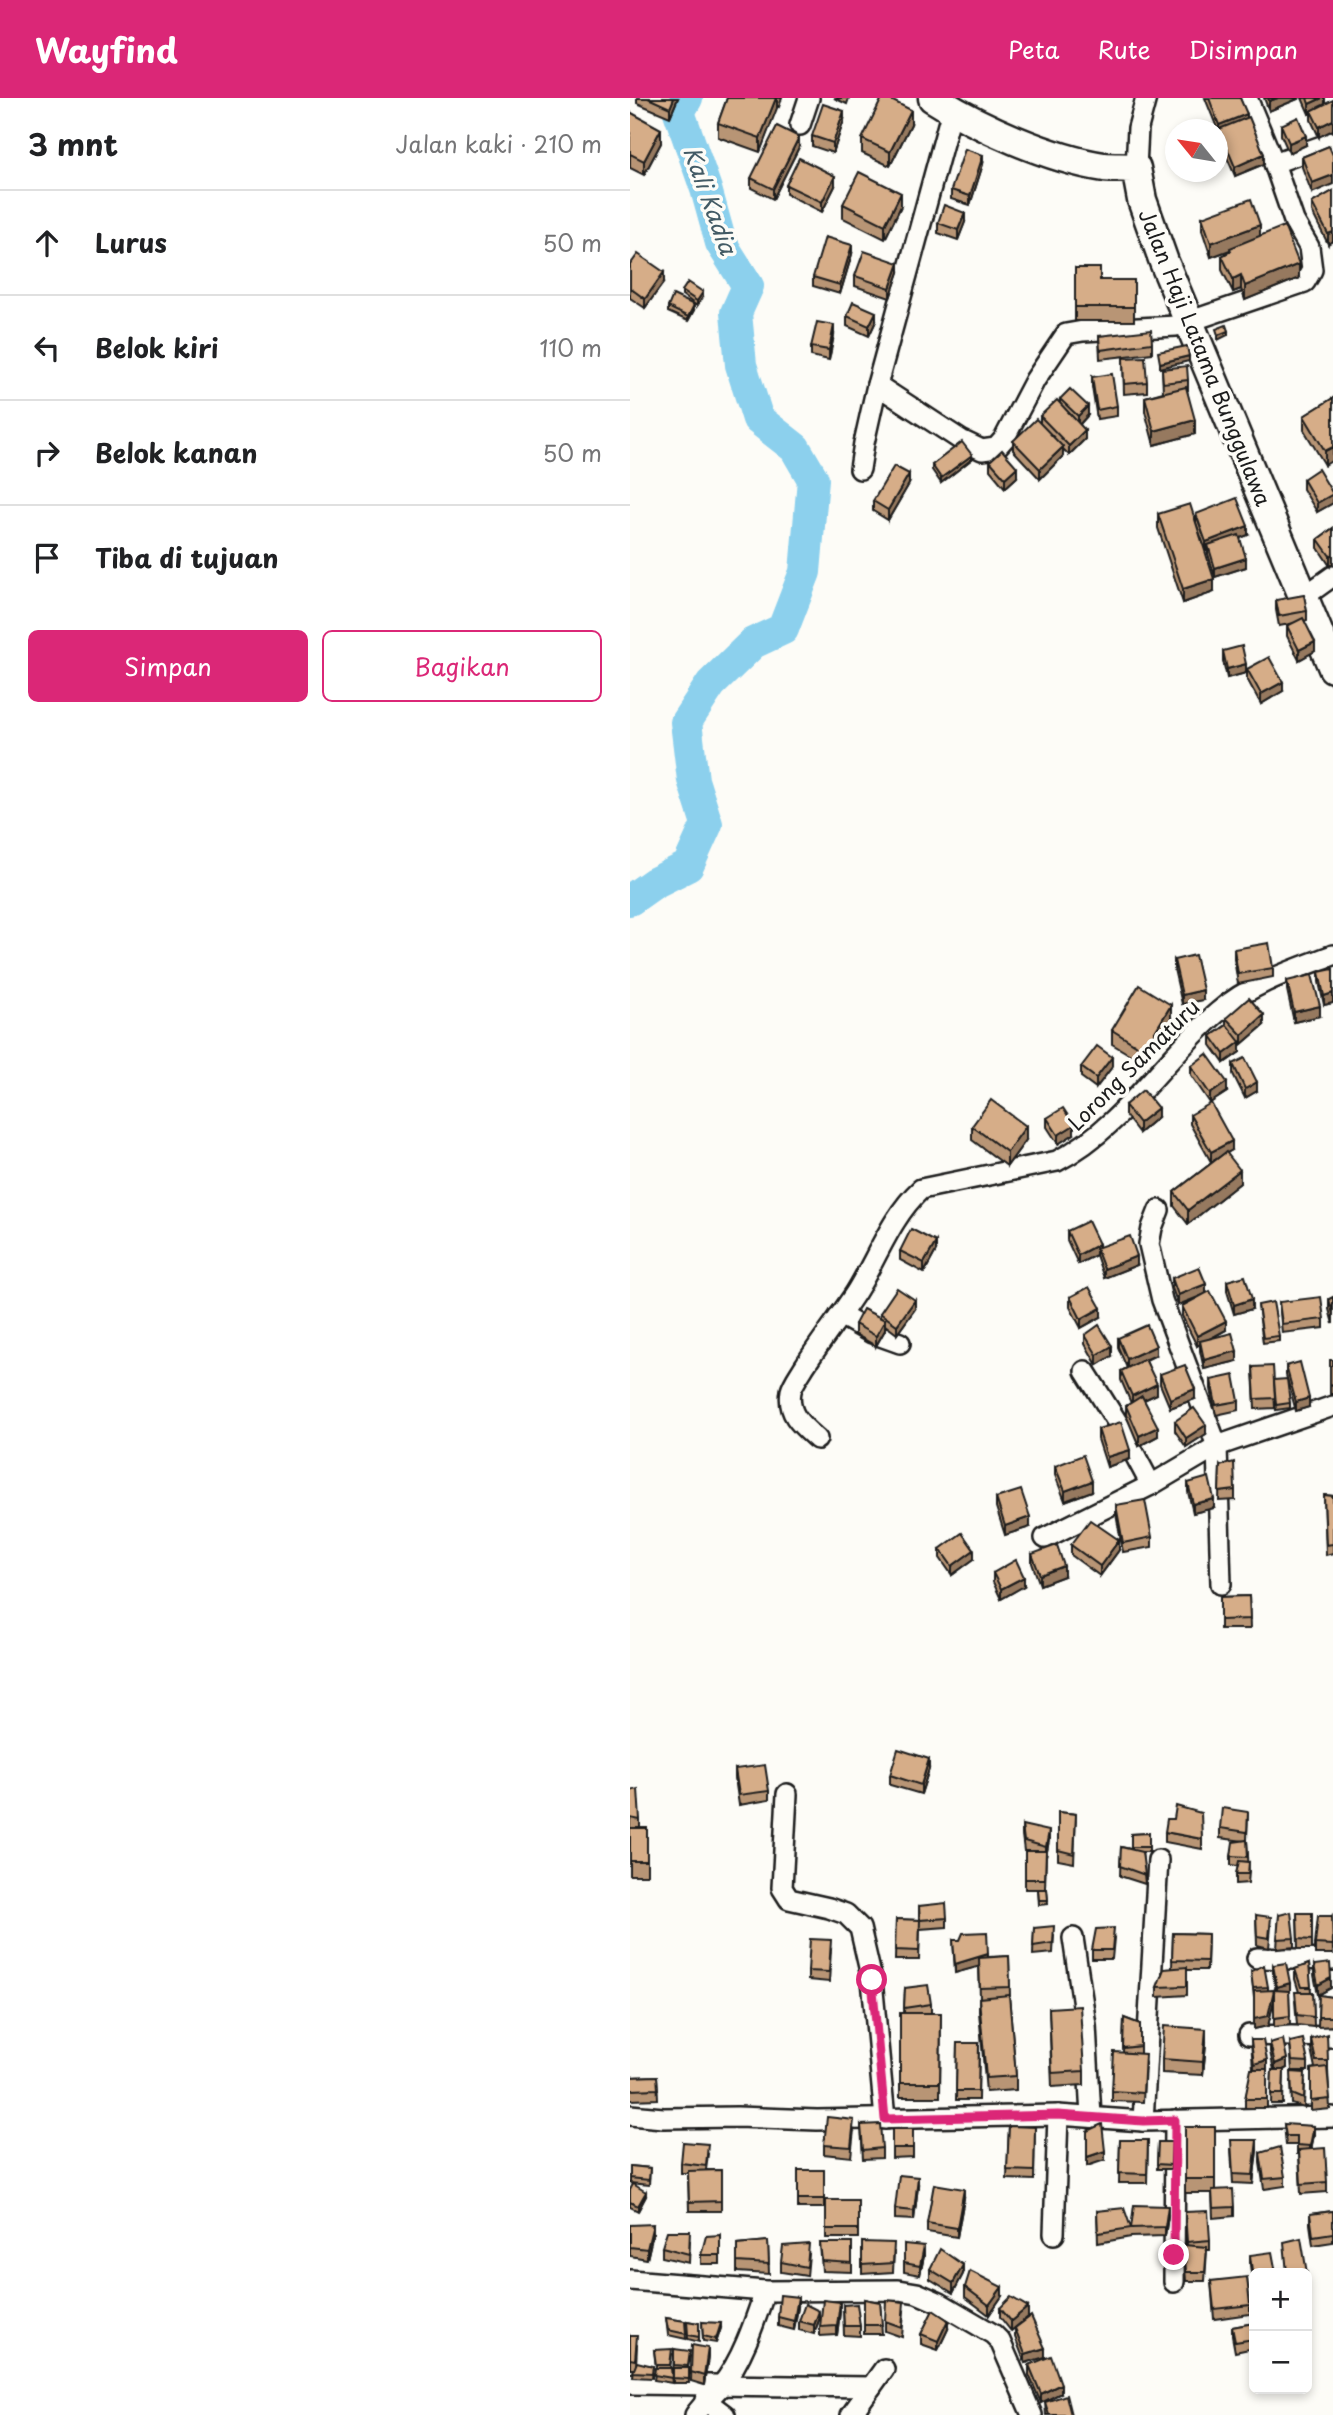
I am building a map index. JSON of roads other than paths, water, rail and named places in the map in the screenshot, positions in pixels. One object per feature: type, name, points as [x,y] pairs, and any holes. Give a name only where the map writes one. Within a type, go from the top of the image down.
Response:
[{"type":"main road","points":[[943,104],[989,128],[1062,156],[1104,167],[1136,168]]},
{"type":"main road","name":"Jalan Haji Latama Bunggulawa","points":[[1136,168],[1142,200],[1188,321],[1333,668]]},
{"type":"street","points":[[800,125],[809,98]]},
{"type":"street","points":[[1136,168],[1138,128],[1146,98]]},
{"type":"street","points":[[877,385],[961,440],[982,450],[996,448],[1004,439],[1035,380],[1066,334],[1176,327],[1305,282],[1312,270],[1309,247],[1294,221],[1247,98]]},
{"type":"street","points":[[860,469],[943,104]]},
{"type":"street","points":[[1274,163],[1333,142]]},
{"type":"street","points":[[1305,596],[1333,576]]},
{"type":"street","name":"Lorong Samaturu","points":[[817,1439],[795,1420],[791,1405],[792,1388],[856,1292],[910,1199],[921,1189],[1057,1161],[1072,1153],[1085,1145],[1232,1001],[1246,991],[1333,955]]},
{"type":"street","points":[[1159,1210],[1149,1244],[1159,1288],[1217,1446],[1221,1584]]},
{"type":"street","points":[[840,1315],[872,1333],[900,1343]]},
{"type":"street","points":[[1085,1371],[1119,1425],[1151,1486]]},
{"type":"street","points":[[1045,1538],[1151,1486],[1217,1446],[1333,1406]]},
{"type":"street","points":[[787,1794],[782,1888],[789,1899],[846,1914],[860,1928],[872,1980],[885,2119]]},
{"type":"street","points":[[1143,2121],[1158,1860]]},
{"type":"street","points":[[1073,1938],[1086,2025],[1091,2117]]},
{"type":"street","points":[[1257,1958],[1333,1960]]},
{"type":"street","points":[[1249,2035],[1333,2038]]},
{"type":"street","points":[[630,2115],[663,2118],[885,2119],[1058,2115],[1143,2121],[1333,2117]]},
{"type":"street","points":[[1054,2234],[1058,2115]]},
{"type":"street","points":[[1174,2282],[1175,2120]]},
{"type":"street","points":[[630,2280],[765,2291],[899,2290],[917,2293],[974,2321],[1000,2341],[1032,2415]]},
{"type":"street","points":[[725,2415],[700,2408],[722,2385],[752,2331],[765,2291]]},
{"type":"street","points":[[851,2415],[884,2369]]},
{"type":"street","points":[[630,2384],[871,2387]]},
{"type":"waterway","name":"Kali Kadia","points":[[630,900],[654,883],[688,866],[707,824],[693,780],[686,722],[711,684],[753,643],[783,629],[805,572],[813,479],[795,448],[758,419],[741,365],[736,313],[748,286],[721,243],[706,189],[679,112],[687,98]]}]
